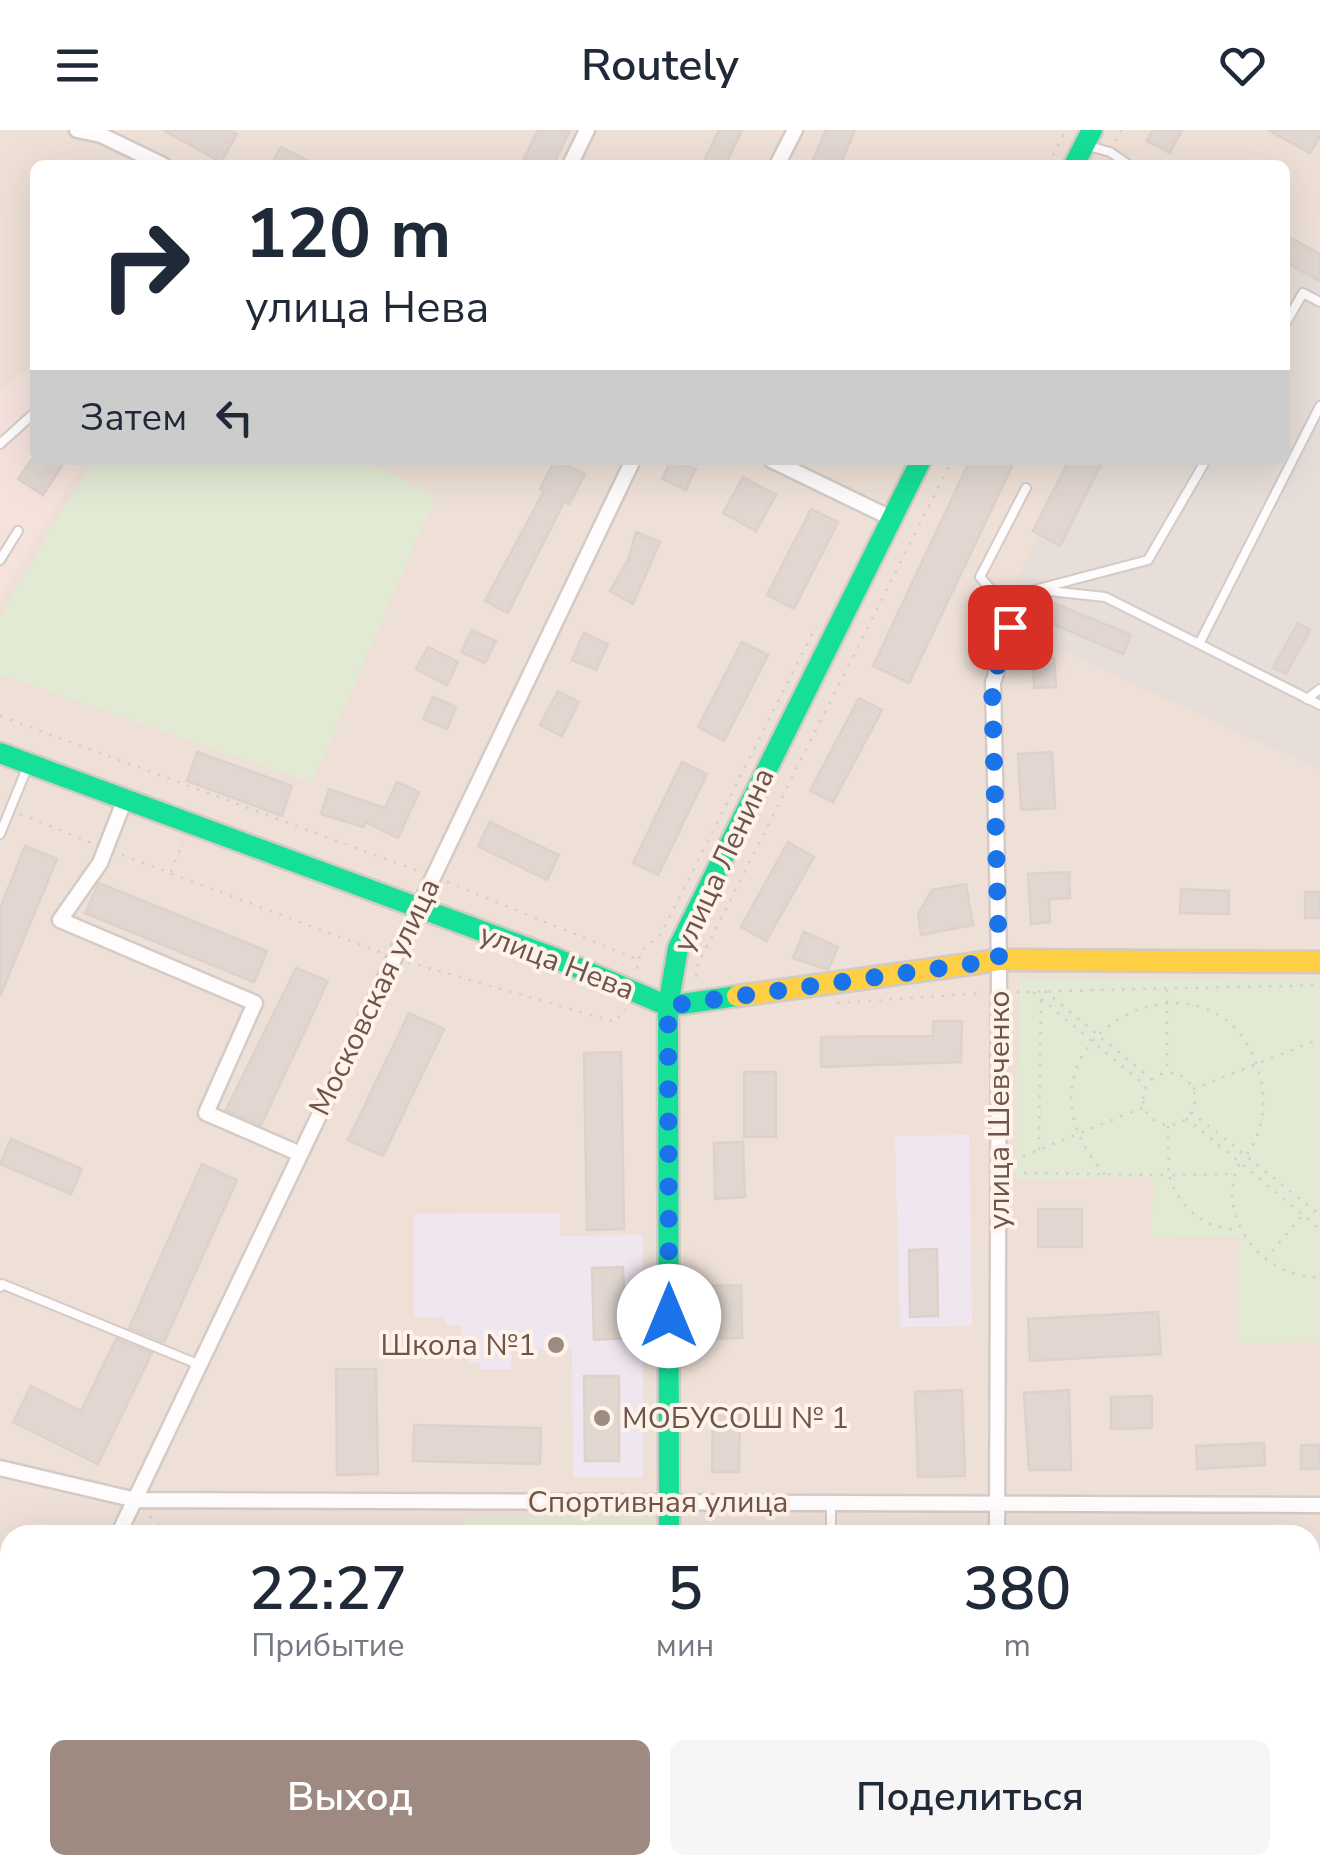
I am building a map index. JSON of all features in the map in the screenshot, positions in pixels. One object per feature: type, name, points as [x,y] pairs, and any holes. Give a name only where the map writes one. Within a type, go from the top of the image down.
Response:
[{"type":"main road","points":[[1077,160],[1089,137]]},
{"type":"main road","name":"улица Ленина","points":[[669,1525],[668,1006],[678,948],[918,465]]},
{"type":"main road","name":"улица Нева","points":[[0,753],[554,958],[668,1006],[999,960],[1320,962]]},
{"type":"street","points":[[77,130],[101,135],[154,160]]},
{"type":"street","points":[[572,160],[587,130]]},
{"type":"street","points":[[780,160],[794,130]]},
{"type":"street","name":"Московская улица","points":[[123,1525],[298,1153],[632,465]]},
{"type":"street","points":[[781,465],[891,518]]},
{"type":"street","name":"улица Шевченко","points":[[997,1525],[999,960],[992,683],[1010,627]]},
{"type":"street","points":[[125,799],[106,848],[60,920],[255,1003],[206,1113],[298,1153]]},
{"type":"street","name":"Спортивная улица","points":[[0,1468],[136,1500],[1320,1505]]},
{"type":"lane","points":[[1089,137],[1122,160]]},
{"type":"lane","points":[[1290,315],[1303,293],[1320,302]]},
{"type":"lane","points":[[1199,644],[1320,406]]},
{"type":"lane","points":[[0,444],[30,416]]},
{"type":"lane","points":[[1010,627],[1034,590],[1148,560],[1203,465]]},
{"type":"lane","points":[[1000,661],[988,628],[996,595],[980,577],[1026,488]]},
{"type":"lane","points":[[0,560],[18,531]]},
{"type":"lane","points":[[1034,590],[1105,597],[1320,705]]},
{"type":"lane","points":[[1306,699],[1320,689]]},
{"type":"lane","points":[[0,834],[28,764]]},
{"type":"lane","points":[[0,1287],[2,1284],[200,1365]]},
{"type":"lane","points":[[831,1525],[832,1504]]},
{"type":"path","points":[[1051,160],[1066,130]]},
{"type":"path","points":[[696,977],[698,964],[949,465]]},
{"type":"path","points":[[637,968],[641,951],[661,934],[821,616]]},
{"type":"path","points":[[0,716],[435,877],[639,960]]},
{"type":"path","points":[[10,810],[395,958],[615,1022],[629,1004]]},
{"type":"path","points":[[171,873],[185,836]]},
{"type":"path","points":[[1167,988],[1167,1073]]},
{"type":"path","points":[[1045,991],[1152,1080]]},
{"type":"path","points":[[1032,992],[1147,1086]]},
{"type":"path","points":[[1039,1150],[1041,999]]},
{"type":"path","points":[[1105,1174],[1078,1134],[1072,1111],[1072,1087],[1078,1065],[1097,1034],[1130,1011],[1167,1003],[1215,1014],[1240,1036],[1256,1064],[1263,1112],[1246,1157]]},
{"type":"path","points":[[1193,1089],[1320,1039]]},
{"type":"path","points":[[1167,1073],[1179,1075],[1193,1089],[1191,1112],[1186,1118],[1168,1125],[1155,1121],[1144,1108],[1147,1086],[1152,1080],[1167,1073]]},
{"type":"path","points":[[1023,1156],[1144,1108]]},
{"type":"path","points":[[1191,1112],[1320,1215]]},
{"type":"path","points":[[1186,1118],[1318,1226]]},
{"type":"path","points":[[1168,1125],[1169,1174],[1180,1200],[1198,1218],[1222,1229],[1240,1229]]},
{"type":"path","points":[[1240,1163],[1235,1174],[1240,1229],[1264,1259],[1294,1275],[1320,1277]]},
{"type":"path","points":[[1024,1173],[1235,1174]]},
{"type":"path","points":[[1264,1259],[1303,1214]]},
{"type":"path","points":[[136,1500],[157,1525]]},
{"type":"shaded area","points":[[0,130],[1320,130],[1320,1525],[0,1525]]},
{"type":"shaded area","points":[[1290,237],[1320,253],[1320,770],[996,620],[1074,465],[1290,465]]},
{"type":"shaded area","points":[[30,366],[30,465],[81,465],[0,598],[0,393]]},
{"type":"shaded area","points":[[969,1135],[972,1326],[900,1327],[895,1136]]},
{"type":"shaded area","name":"Школа №1","points":[[560,1213],[560,1236],[643,1235],[643,1478],[573,1478],[572,1349],[512,1349],[511,1369],[480,1369],[480,1363],[469,1363],[469,1342],[461,1341],[461,1326],[446,1326],[445,1317],[414,1317],[414,1214]]},
{"type":"green space","points":[[89,465],[374,465],[435,496],[312,783],[0,674],[0,617]]},
{"type":"green space","points":[[1320,978],[1320,1342],[1239,1343],[1239,1236],[1151,1238],[1154,1178],[1016,1179],[1020,980]]},
{"type":"green space","points":[[465,1517],[656,1517],[656,1525],[465,1525]]},
{"type":"building","points":[[163,130],[230,130],[237,134],[222,160]]},
{"type":"building","points":[[538,130],[570,130],[555,160],[523,160]]},
{"type":"building","points":[[719,130],[742,130],[727,160],[704,160]]},
{"type":"building","points":[[826,130],[855,130],[842,160],[813,160]]},
{"type":"building","points":[[1153,130],[1182,130],[1170,153],[1147,141]]},
{"type":"building","points":[[1268,130],[1320,130],[1320,136],[1310,153]]},
{"type":"building","points":[[281,147],[306,160],[274,160]]},
{"type":"building","points":[[1290,238],[1320,254],[1320,281],[1290,265]]},
{"type":"building","points":[[30,461],[30,465],[63,465],[43,495],[18,479]]},
{"type":"building","points":[[552,465],[566,465],[585,474],[569,504],[564,502],[508,613],[485,601],[544,491],[540,489]]},
{"type":"building","points":[[669,465],[696,469],[686,490],[662,479]]},
{"type":"building","points":[[968,465],[1013,465],[909,683],[873,666]]},
{"type":"building","points":[[1066,465],[1100,465],[1060,546],[1033,531]]},
{"type":"building","points":[[743,477],[776,495],[756,531],[723,513]]},
{"type":"building","points":[[811,509],[838,522],[794,609],[767,595]]},
{"type":"building","points":[[636,532],[660,542],[633,604],[610,591],[628,560]]},
{"type":"building","points":[[1039,597],[1131,635],[1123,654],[1032,615]]},
{"type":"building","points":[[1298,623],[1310,630],[1286,674],[1273,668]]},
{"type":"building","points":[[472,630],[496,641],[485,663],[461,652]]},
{"type":"building","points":[[584,633],[608,644],[596,670],[572,660]]},
{"type":"building","points":[[742,642],[768,655],[724,741],[698,727]]},
{"type":"building","points":[[428,647],[458,662],[447,685],[416,669]]},
{"type":"building","points":[[1054,658],[1056,687],[1034,688],[1033,660]]},
{"type":"building","points":[[558,691],[579,702],[562,736],[540,725]]},
{"type":"building","points":[[433,697],[456,707],[447,729],[423,719]]},
{"type":"building","points":[[859,698],[882,710],[833,802],[810,791]]},
{"type":"building","points":[[197,752],[292,786],[282,816],[187,781]]},
{"type":"building","points":[[1052,752],[1055,808],[1021,810],[1018,754]]},
{"type":"building","points":[[682,762],[707,774],[658,875],[633,863]]},
{"type":"building","points":[[397,782],[419,792],[398,838],[365,822],[363,827],[321,814],[329,789],[385,808]]},
{"type":"building","points":[[490,822],[559,855],[547,880],[478,846]]},
{"type":"building","points":[[788,842],[814,857],[766,941],[741,927]]},
{"type":"building","points":[[25,846],[57,859],[0,996],[0,908]]},
{"type":"building","points":[[1069,872],[1070,898],[1049,899],[1050,922],[1031,924],[1028,874]]},
{"type":"building","points":[[99,883],[267,951],[254,982],[85,913]]},
{"type":"building","points":[[966,884],[973,925],[921,935],[918,914],[932,890]]},
{"type":"building","points":[[1181,889],[1229,891],[1229,914],[1180,913]]},
{"type":"building","points":[[1305,892],[1320,892],[1320,918],[1305,918]]},
{"type":"building","points":[[804,932],[838,947],[828,970],[793,958]]},
{"type":"building","points":[[296,968],[328,981],[261,1125],[226,1110]]},
{"type":"building","points":[[409,1013],[444,1029],[383,1156],[348,1140]]},
{"type":"building","points":[[933,1021],[962,1021],[961,1062],[821,1067],[821,1037],[933,1036]]},
{"type":"building","points":[[621,1052],[624,1229],[587,1230],[584,1053]]},
{"type":"building","points":[[744,1072],[776,1072],[776,1137],[744,1137]]},
{"type":"building","points":[[11,1139],[82,1169],[71,1194],[0,1164]]},
{"type":"building","points":[[743,1142],[745,1197],[715,1199],[714,1143]]},
{"type":"building","points":[[202,1164],[237,1180],[164,1342],[129,1328]]},
{"type":"building","points":[[1038,1209],[1082,1209],[1082,1247],[1038,1247]]},
{"type":"building","points":[[937,1249],[938,1316],[910,1317],[909,1250]]},
{"type":"building","points":[[623,1267],[626,1338],[594,1340],[592,1268]]},
{"type":"building","points":[[741,1285],[742,1338],[715,1339],[713,1286]]},
{"type":"building","points":[[1158,1312],[1161,1354],[1030,1361],[1028,1319]]},
{"type":"building","points":[[116,1339],[152,1353],[98,1464],[13,1422],[31,1386],[81,1411]]},
{"type":"building","points":[[336,1369],[376,1369],[378,1474],[337,1475]]},
{"type":"building","name":"МОБУСОШ № 1","points":[[584,1376],[619,1376],[619,1461],[585,1461]]},
{"type":"building","points":[[962,1390],[965,1476],[918,1477],[915,1392]]},
{"type":"building","points":[[1069,1390],[1071,1470],[1029,1470],[1024,1393]]},
{"type":"building","points":[[1152,1396],[1152,1428],[1111,1429],[1111,1397]]},
{"type":"building","points":[[713,1410],[740,1411],[739,1472],[712,1472]]},
{"type":"building","points":[[414,1425],[541,1428],[540,1464],[413,1461]]},
{"type":"building","points":[[1264,1443],[1265,1465],[1197,1469],[1196,1446]]},
{"type":"building","points":[[1301,1445],[1320,1445],[1320,1469],[1301,1469]]},
{"type":"traffic: fast","points":[[1077,160],[1092,130]]},
{"type":"traffic: fast","points":[[669,1525],[668,1006],[678,948],[919,465]]},
{"type":"traffic: fast","points":[[0,753],[555,958],[668,1006],[737,996]]},
{"type":"traffic: slow","points":[[737,996],[999,960],[1320,962]]},
{"type":"place","name":"Школа №1","points":[[556,1345]]},
{"type":"place","name":"МОБУСОШ № 1","points":[[602,1418]]},
{"type":"route","points":[[669,1316],[668,1006],[999,960],[992,683],[1010,627]]}]
